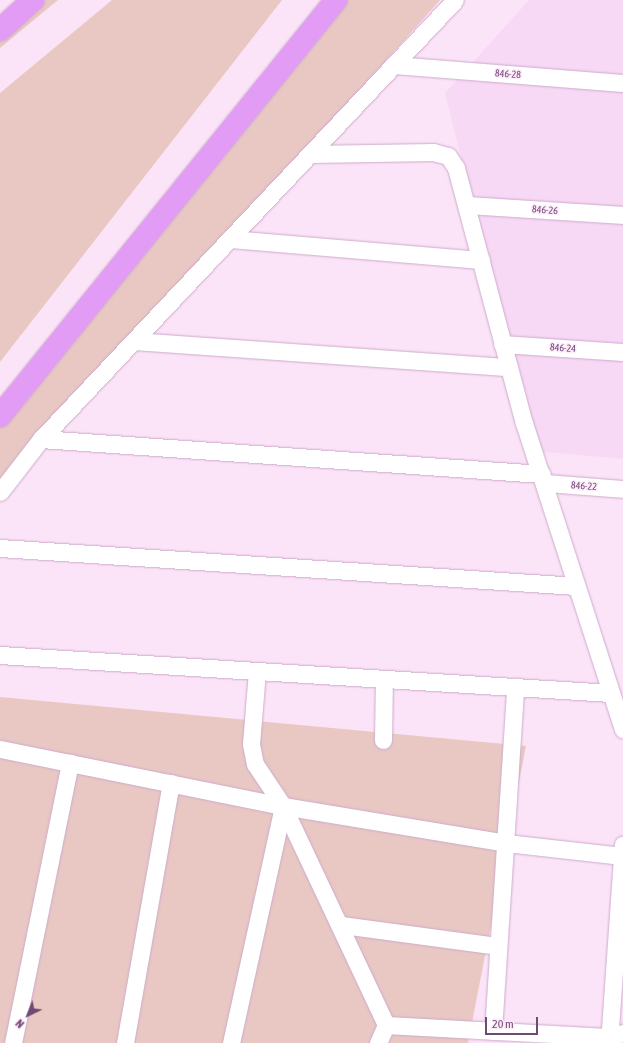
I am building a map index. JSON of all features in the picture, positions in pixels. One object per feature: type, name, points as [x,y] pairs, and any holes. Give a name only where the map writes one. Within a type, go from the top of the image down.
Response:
[{"type":"highway","points":[[0,30],[33,0]]},
{"type":"highway","points":[[0,416],[336,0]]},
{"type":"street","points":[[0,492],[41,439],[455,0]]},
{"type":"street","name":"846-28","points":[[393,65],[623,83]]},
{"type":"street","points":[[310,154],[433,152],[448,156],[456,168],[468,205],[509,368],[623,729]]},
{"type":"street","name":"846-26","points":[[468,205],[623,215]]},
{"type":"street","points":[[230,239],[481,260]]},
{"type":"street","points":[[134,341],[509,368]]},
{"type":"street","name":"846-24","points":[[502,344],[623,352]]},
{"type":"street","name":"846-22","points":[[41,439],[543,479],[623,489]]},
{"type":"street","points":[[0,548],[577,586]]},
{"type":"street","points":[[0,654],[611,693]]},
{"type":"street","points":[[257,671],[251,744],[255,764],[283,806],[342,925],[386,1024],[378,1043]]},
{"type":"street","points":[[383,740],[384,679]]},
{"type":"street","points":[[493,1031],[515,687]]},
{"type":"street","points":[[0,748],[283,806],[506,843],[622,850],[613,1038],[386,1024]]},
{"type":"street","points":[[13,1043],[70,763]]},
{"type":"street","points":[[125,1043],[171,783]]},
{"type":"street","points":[[231,1043],[283,806]]},
{"type":"street","points":[[342,925],[498,946]]},
{"type":"shaded area","points":[[46,0],[58,0],[0,48],[0,22]]},
{"type":"shaded area","points":[[112,0],[282,0],[0,362],[0,93]]},
{"type":"shaded area","points":[[334,0],[440,0],[0,493],[0,426]]},
{"type":"shaded area","points":[[529,0],[623,0],[623,459],[534,451],[445,93]]},
{"type":"shaded area","points":[[0,697],[526,746],[468,1043],[0,1043]]}]
